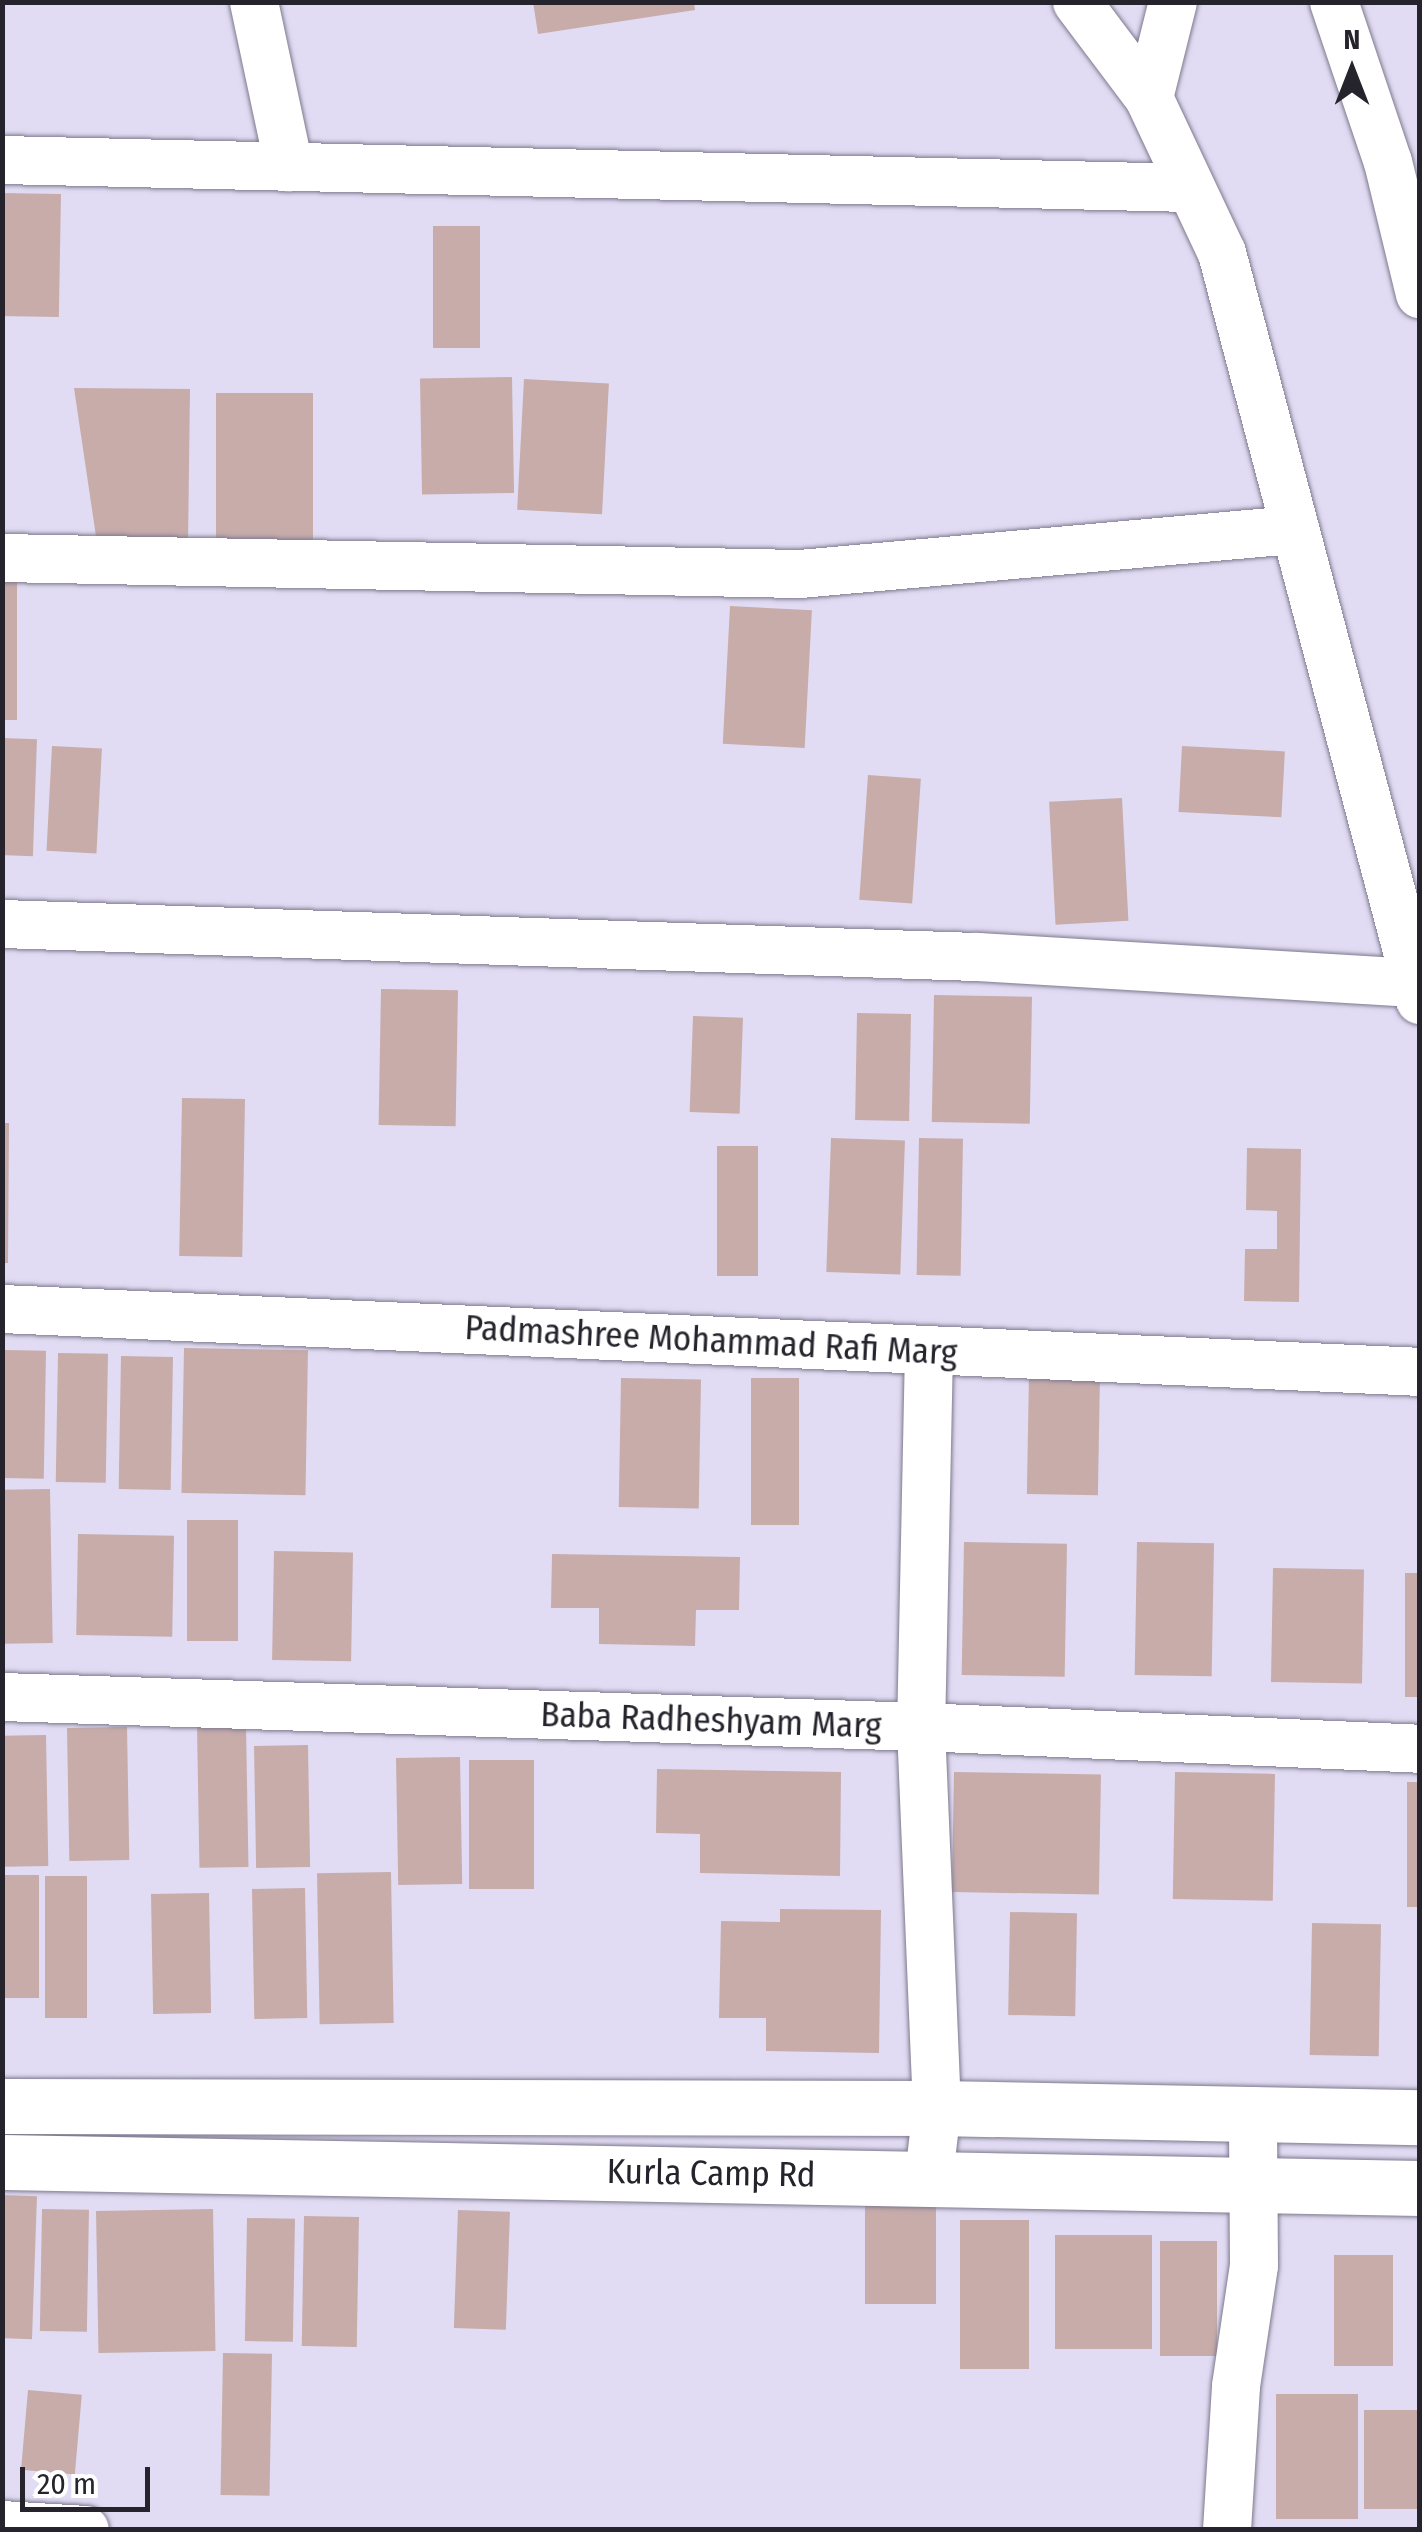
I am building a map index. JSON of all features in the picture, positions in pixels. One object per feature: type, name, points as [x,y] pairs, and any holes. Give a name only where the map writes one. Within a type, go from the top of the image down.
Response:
[{"type":"main road","name":"Kurla Camp Rd","points":[[2,2106],[1253,2110],[1420,2117]]},
{"type":"main road","name":"Kurla Camp Rd","points":[[2,2162],[930,2176],[1420,2188]]},
{"type":"street","points":[[254,2],[289,168]]},
{"type":"street","points":[[2,924],[977,958],[1417,991],[1222,253],[1148,98],[1077,2]]},
{"type":"street","points":[[1148,98],[1174,2]]},
{"type":"street","points":[[1334,2],[1388,162],[1420,294]]},
{"type":"street","points":[[2,160],[1191,188]]},
{"type":"street","points":[[2,558],[800,574],[1295,530]]},
{"type":"street","name":"Padmashree Mohammad Rafi Marg","points":[[2,1309],[1420,1372]]},
{"type":"street","points":[[929,1350],[921,1727],[937,2108],[930,2176]]},
{"type":"street","name":"Baba Radheshyam Marg","points":[[2,1697],[921,1727],[1420,1750]]},
{"type":"street","points":[[1227,2530],[1236,2386],[1254,2266],[1253,2110]]},
{"type":"street","points":[[2,2525],[85,2530]]},
{"type":"building","points":[[533,2],[694,2],[695,10],[538,34]]},
{"type":"building","points":[[2,193],[61,194],[59,317],[2,316]]},
{"type":"building","points":[[433,226],[480,226],[480,348],[433,348]]},
{"type":"building","points":[[512,377],[514,493],[422,495],[420,379]]},
{"type":"building","points":[[524,379],[609,383],[602,514],[517,510]]},
{"type":"building","points":[[74,388],[190,389],[188,544],[97,543]]},
{"type":"building","points":[[216,393],[313,393],[313,542],[216,542]]},
{"type":"building","points":[[2,578],[17,578],[17,720],[2,720]]},
{"type":"building","points":[[730,606],[812,610],[805,748],[723,744]]},
{"type":"building","points":[[2,738],[37,739],[33,856],[2,855]]},
{"type":"building","points":[[52,746],[102,749],[96,853],[47,851]]},
{"type":"building","points":[[1182,746],[1285,751],[1281,817],[1179,812]]},
{"type":"building","points":[[868,775],[921,779],[912,903],[859,900]]},
{"type":"building","points":[[1122,798],[1128,921],[1056,925],[1049,802]]},
{"type":"building","points":[[381,989],[458,990],[456,1126],[379,1125]]},
{"type":"building","points":[[934,995],[1032,997],[1030,1124],[932,1122]]},
{"type":"building","points":[[857,1013],[911,1014],[909,1121],[855,1120]]},
{"type":"building","points":[[693,1016],[743,1018],[740,1114],[690,1112]]},
{"type":"building","points":[[182,1098],[245,1099],[242,1257],[179,1256]]},
{"type":"building","points":[[2,1123],[9,1123],[8,1263],[2,1263]]},
{"type":"building","points":[[831,1138],[905,1141],[900,1275],[826,1272]]},
{"type":"building","points":[[919,1138],[963,1139],[961,1276],[917,1275]]},
{"type":"building","points":[[717,1146],[758,1146],[758,1276],[717,1276]]},
{"type":"building","points":[[1247,1148],[1301,1149],[1299,1302],[1244,1301],[1245,1249],[1277,1249],[1277,1211],[1246,1210]]},
{"type":"building","points":[[184,1348],[308,1350],[305,1495],[181,1493]]},
{"type":"building","points":[[4,1350],[46,1351],[44,1479],[2,1478]]},
{"type":"building","points":[[58,1353],[108,1354],[106,1483],[56,1482]]},
{"type":"building","points":[[121,1356],[173,1357],[171,1490],[119,1489]]},
{"type":"building","points":[[1029,1373],[1100,1374],[1098,1495],[1027,1494]]},
{"type":"building","points":[[621,1378],[701,1379],[699,1508],[619,1507]]},
{"type":"building","points":[[751,1378],[799,1378],[799,1525],[751,1525]]},
{"type":"building","points":[[50,1489],[53,1643],[5,1644],[2,1490]]},
{"type":"building","points":[[187,1520],[238,1520],[238,1641],[187,1641]]},
{"type":"building","points":[[78,1534],[174,1536],[172,1637],[76,1635]]},
{"type":"building","points":[[964,1542],[1067,1544],[1065,1677],[962,1675]]},
{"type":"building","points":[[1137,1542],[1214,1543],[1212,1676],[1135,1675]]},
{"type":"building","points":[[274,1551],[353,1552],[351,1661],[272,1660]]},
{"type":"building","points":[[552,1554],[740,1557],[739,1610],[696,1610],[695,1646],[599,1644],[599,1608],[551,1608]]},
{"type":"building","points":[[1273,1568],[1364,1570],[1362,1684],[1271,1682]]},
{"type":"building","points":[[1405,1573],[1420,1573],[1420,1697],[1405,1697]]},
{"type":"building","points":[[246,1726],[248,1867],[199,1868],[197,1727]]},
{"type":"building","points":[[127,1727],[129,1860],[69,1861],[67,1728]]},
{"type":"building","points":[[46,1735],[48,1866],[4,1867],[2,1736]]},
{"type":"building","points":[[308,1745],[310,1867],[256,1868],[254,1746]]},
{"type":"building","points":[[460,1757],[462,1884],[398,1885],[396,1758]]},
{"type":"building","points":[[469,1760],[534,1760],[534,1889],[469,1889]]},
{"type":"building","points":[[657,1769],[841,1772],[840,1876],[700,1873],[700,1834],[656,1833]]},
{"type":"building","points":[[954,1772],[1101,1775],[1099,1895],[952,1892]]},
{"type":"building","points":[[1175,1772],[1275,1774],[1273,1901],[1173,1899]]},
{"type":"building","points":[[1407,1782],[1420,1782],[1420,1907],[1407,1907]]},
{"type":"building","points":[[391,1872],[394,2023],[320,2024],[317,1873]]},
{"type":"building","points":[[2,1875],[39,1875],[39,1998],[2,1998]]},
{"type":"building","points":[[45,1876],[87,1876],[87,2018],[45,2018]]},
{"type":"building","points":[[305,1888],[307,2018],[254,2019],[252,1889]]},
{"type":"building","points":[[209,1893],[211,2013],[153,2014],[151,1894]]},
{"type":"building","points":[[780,1909],[881,1910],[879,2053],[766,2051],[766,2018],[719,2018],[721,1921],[780,1922]]},
{"type":"building","points":[[1010,1912],[1077,1913],[1075,2016],[1008,2015]]},
{"type":"building","points":[[1312,1923],[1381,1924],[1379,2056],[1310,2055]]},
{"type":"building","points":[[2,2195],[37,2196],[32,2339],[2,2338]]},
{"type":"building","points":[[865,2206],[936,2206],[936,2304],[865,2304]]},
{"type":"building","points":[[42,2209],[89,2210],[87,2332],[40,2331]]},
{"type":"building","points":[[213,2209],[215,2351],[98,2353],[96,2211]]},
{"type":"building","points":[[458,2210],[510,2212],[506,2330],[454,2328]]},
{"type":"building","points":[[304,2216],[359,2217],[357,2347],[302,2346]]},
{"type":"building","points":[[247,2218],[295,2219],[293,2342],[245,2341]]},
{"type":"building","points":[[960,2220],[1029,2220],[1029,2369],[960,2369]]},
{"type":"building","points":[[1055,2235],[1152,2235],[1152,2349],[1055,2349]]},
{"type":"building","points":[[1160,2241],[1217,2241],[1217,2356],[1160,2356]]},
{"type":"building","points":[[1334,2255],[1393,2255],[1393,2366],[1334,2366]]},
{"type":"building","points":[[223,2353],[272,2354],[270,2496],[221,2495]]},
{"type":"building","points":[[28,2390],[82,2395],[75,2474],[21,2470]]},
{"type":"building","points":[[1276,2394],[1358,2394],[1358,2519],[1276,2519]]},
{"type":"building","points":[[1364,2410],[1420,2410],[1420,2509],[1364,2509]]}]
